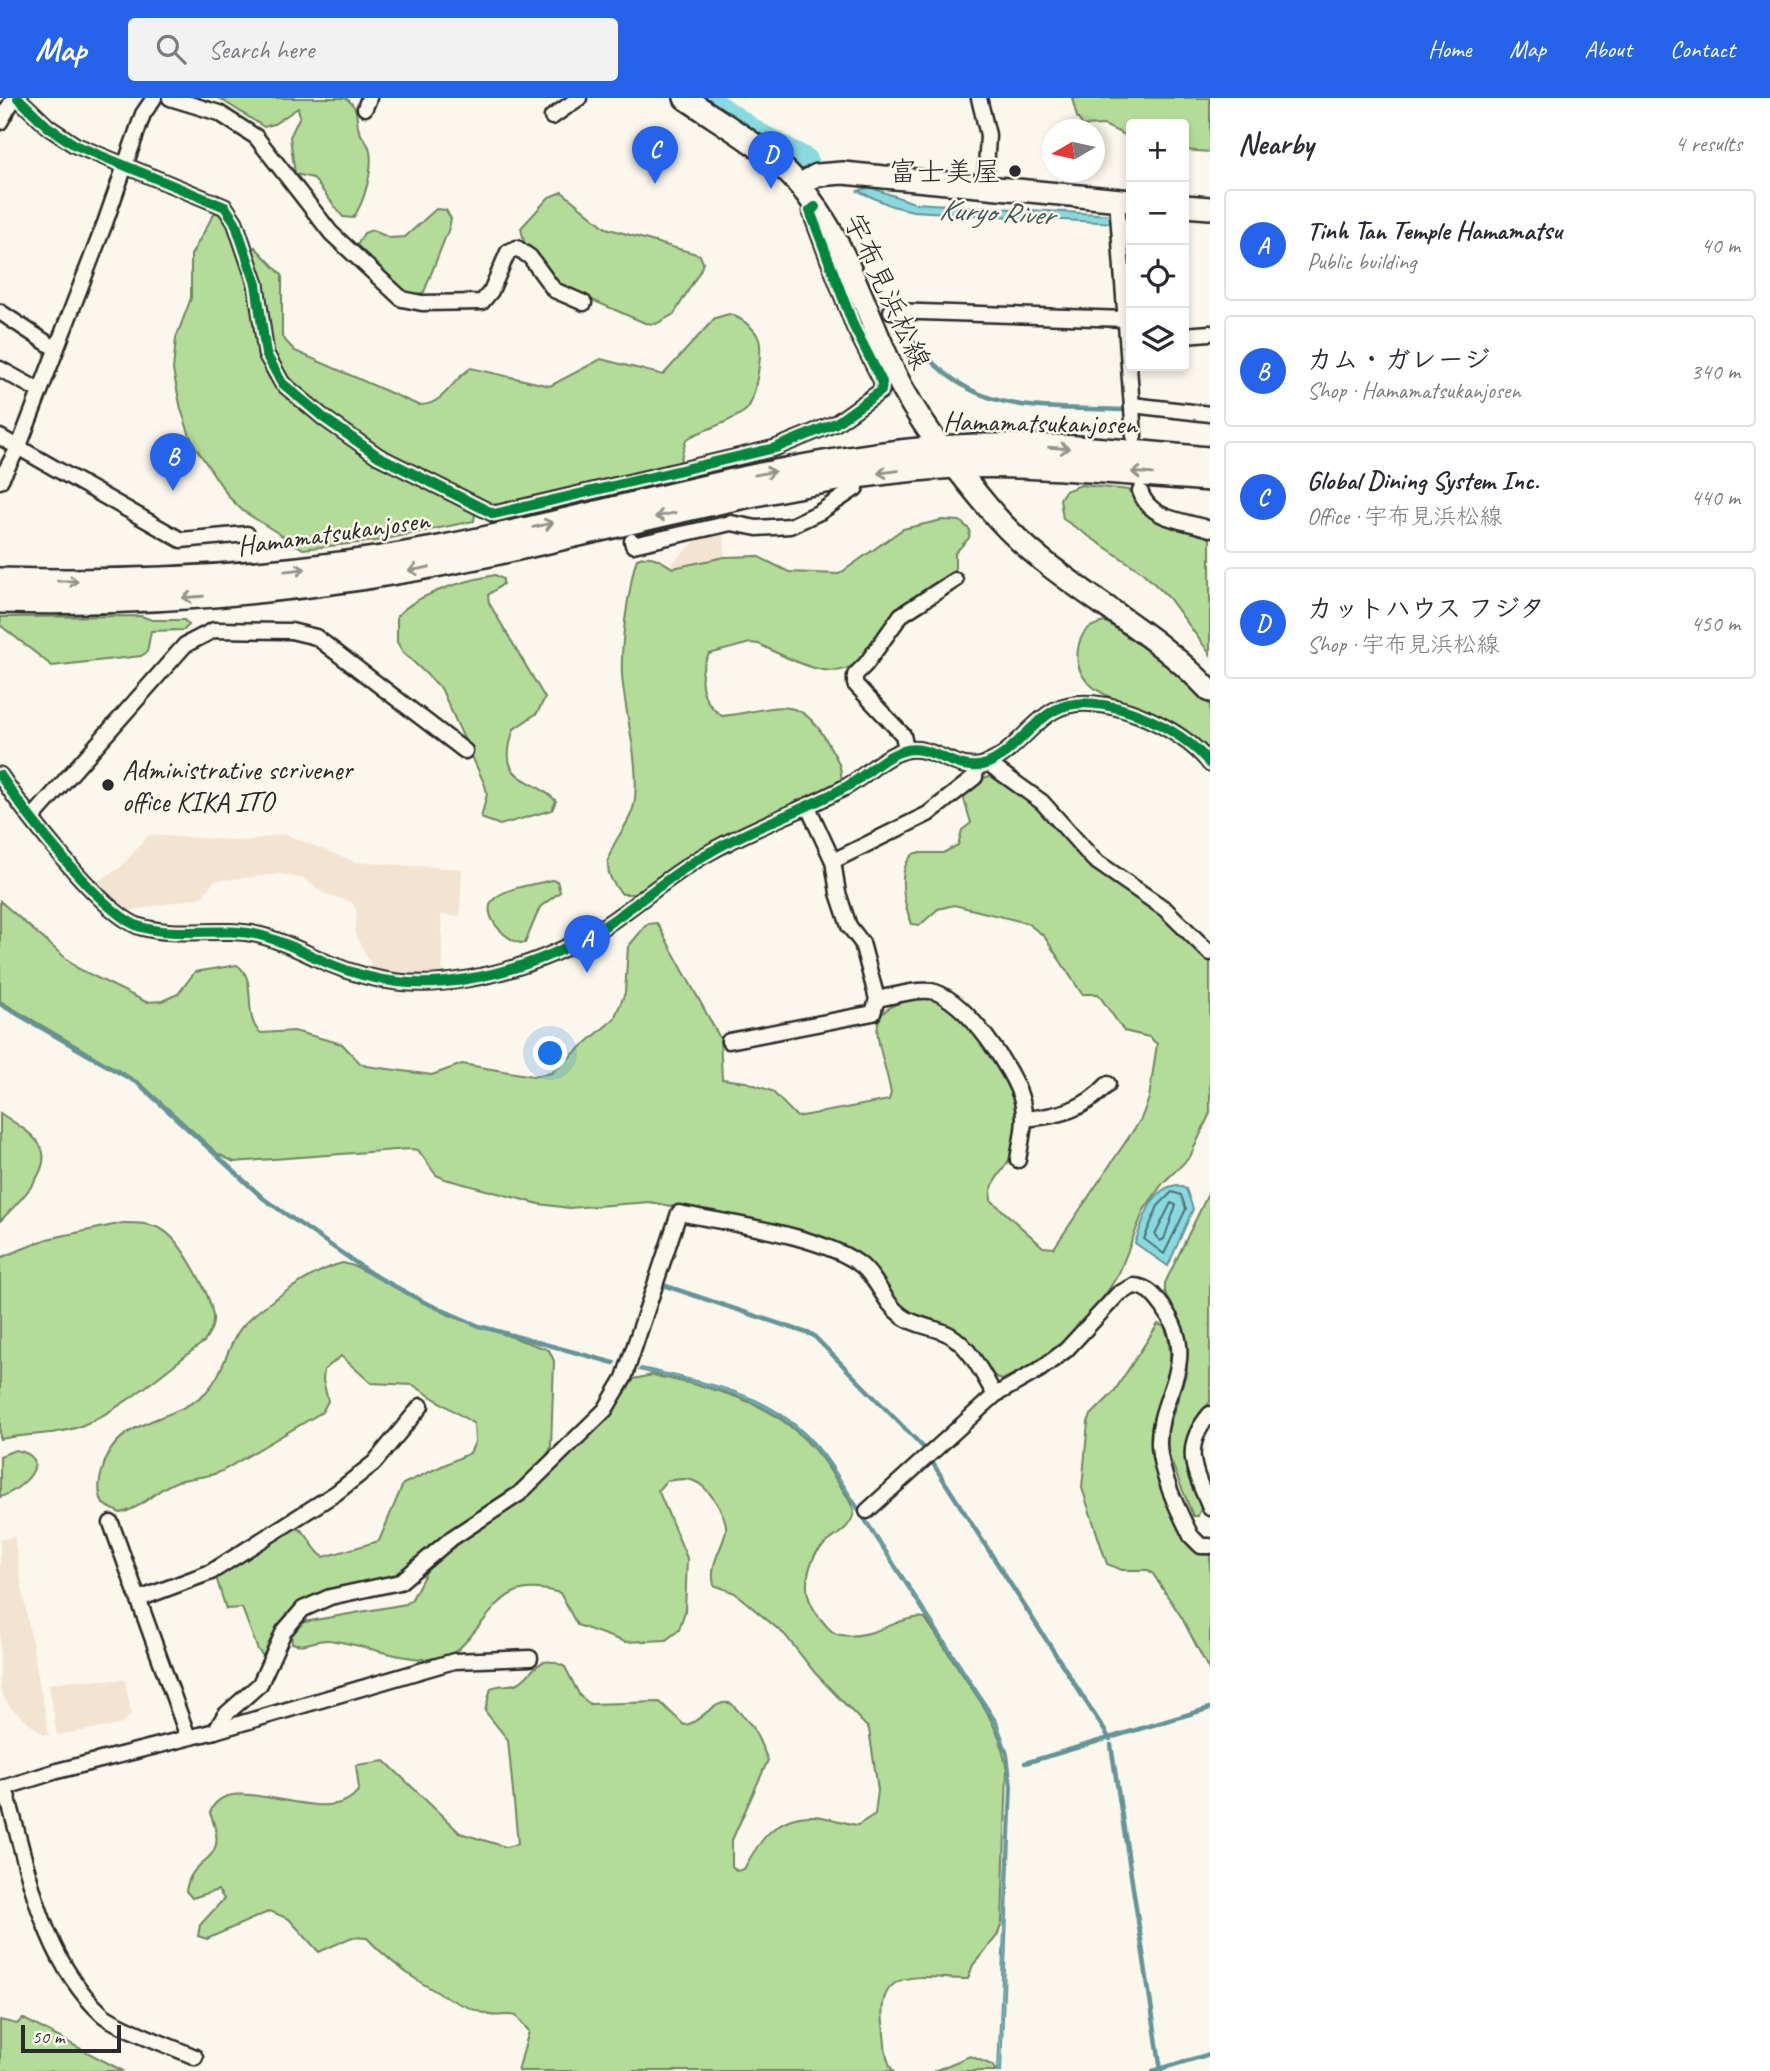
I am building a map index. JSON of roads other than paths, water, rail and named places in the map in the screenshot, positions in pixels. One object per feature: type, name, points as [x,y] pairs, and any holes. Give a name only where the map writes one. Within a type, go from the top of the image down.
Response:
[{"type":"main road","name":"宇布見浜松線","points":[[685,98],[772,159],[799,185],[845,255],[895,373],[949,457],[989,509],[1029,550],[1072,585],[1164,647],[1210,691]]},
{"type":"main road","points":[[799,185],[807,178],[830,173],[985,187],[1121,210]]},
{"type":"main road","points":[[1189,206],[1210,208]]},
{"type":"main road","name":"Hamamatsukanjosen","points":[[0,580],[182,579],[351,563],[724,492],[848,477],[949,457],[1026,446],[1210,459]]},
{"type":"main road","name":"Hamamatsukanjosen","points":[[949,457],[1210,479]]},
{"type":"main road","name":"Hamamatsukanjosen","points":[[0,601],[155,599],[329,583],[470,559],[724,492]]},
{"type":"street","points":[[0,122],[16,98],[48,127],[75,145],[217,203],[231,214],[256,285],[269,365],[282,383],[350,438],[407,471],[494,514],[620,487],[724,492],[757,528],[790,526],[820,512],[856,488]]},
{"type":"street","points":[[0,481],[19,446],[143,114],[154,98]]},
{"type":"street","points":[[170,98],[219,113],[256,137],[331,233],[402,299],[422,303],[482,302],[491,291],[508,252],[517,248],[530,257],[554,290],[584,303]]},
{"type":"street","points":[[552,117],[579,98]]},
{"type":"street","points":[[979,98],[988,135],[985,187]]},
{"type":"street","points":[[632,541],[633,545],[724,492],[775,448],[816,433],[855,411],[881,391],[882,382],[854,327],[810,211],[815,207]]},
{"type":"street","points":[[1121,210],[1126,324]]},
{"type":"street","points":[[891,311],[1125,319]]},
{"type":"street","points":[[0,312],[56,349]]},
{"type":"street","points":[[1189,335],[1210,333]]},
{"type":"street","points":[[0,369],[40,391]]},
{"type":"street","points":[[1130,371],[1134,436]]},
{"type":"street","points":[[1132,405],[1210,414]]},
{"type":"street","points":[[0,437],[181,540],[247,534]]},
{"type":"street","points":[[1140,492],[1143,500],[1156,513],[1210,529]]},
{"type":"street","points":[[905,749],[903,735],[855,684],[855,675],[901,615],[955,580]]},
{"type":"street","points":[[32,818],[185,645],[214,630],[291,631],[316,637],[466,751]]},
{"type":"street","points":[[833,861],[935,810],[975,777],[982,765],[1052,711],[1068,704],[1086,702],[1157,723],[1190,743],[1210,764]]},
{"type":"street","points":[[0,775],[32,818],[105,904],[131,924],[156,930],[254,934],[366,978],[415,985],[477,977],[550,954],[603,926],[709,852],[851,785],[905,749],[919,749],[964,766],[982,765],[1042,803],[1094,860],[1165,909],[1210,953]]},
{"type":"street","points":[[729,1041],[799,1030],[873,1013],[877,999],[862,943],[849,926],[838,893],[833,861],[808,807]]},
{"type":"street","points":[[877,999],[932,991],[976,1024],[1018,1088],[1024,1119],[1018,1160]]},
{"type":"street","points":[[1024,1119],[1057,1115],[1082,1107],[1108,1084]]},
{"type":"street","points":[[215,1731],[225,1715],[260,1684],[284,1631],[303,1609],[330,1597],[400,1582],[452,1538],[519,1494],[605,1410],[624,1378],[679,1213],[804,1239],[860,1264],[875,1278],[894,1310],[908,1320],[956,1338],[967,1349],[995,1395]]},
{"type":"street","points":[[867,1511],[995,1395],[1039,1370],[1066,1350],[1125,1288],[1143,1287],[1150,1291],[1172,1324],[1179,1354],[1179,1370],[1160,1428],[1159,1452],[1191,1536],[1201,1546],[1210,1546]]},
{"type":"street","points":[[139,1599],[211,1573],[336,1493],[374,1463],[421,1406]]},
{"type":"street","points":[[1210,1414],[1196,1432],[1192,1456],[1210,1508]]},
{"type":"street","points":[[111,1523],[188,1737]]},
{"type":"street","points":[[195,2057],[103,2015],[62,1963],[46,1931],[3,1789],[57,1771],[215,1731],[454,1661],[530,1658]]},
{"type":"water","name":"Kuryo River","points":[[869,187],[914,203],[1126,216],[1126,224],[913,211],[892,206],[858,191]]},
{"type":"water","points":[[1177,1185],[1186,1189],[1193,1209],[1168,1266],[1135,1243],[1154,1199],[1168,1187]]},
{"type":"water","points":[[641,1368],[723,1388],[747,1397],[792,1422],[812,1441],[831,1465],[997,1722],[1008,1754],[1012,1786],[1001,2071],[998,2071],[1010,1787],[1006,1754],[995,1723],[829,1466],[810,1443],[790,1424],[745,1398],[639,1370]]},
{"type":"waterway","points":[[706,98],[756,133],[806,160]]},
{"type":"waterway","points":[[900,331],[904,330],[928,358],[952,379],[1001,401],[1028,406],[1123,410]]},
{"type":"waterway","points":[[0,1004],[139,1084],[264,1199],[372,1274],[424,1302],[479,1326],[614,1363]]},
{"type":"waterway","points":[[663,1285],[813,1335],[924,1448]]},
{"type":"waterway","points":[[932,1462],[1110,1739]]},
{"type":"waterway","points":[[1025,1763],[1210,1708]]},
{"type":"waterway","points":[[1111,1745],[1161,2070]]},
{"type":"waterway","points":[[1153,2071],[1210,2054]]},
{"type":"place","name":"富士美屋","points":[[1015,171]]},
{"type":"place","name":"Global Dining System Inc.","points":[[655,184]]},
{"type":"place","name":"カットハウス フジタ","points":[[771,189]]},
{"type":"place","name":"カム・ガレージ","points":[[173,491]]},
{"type":"place","name":"Administrative scrivener office KIKA ITO","points":[[108,785]]},
{"type":"place","name":"Tinh Tan Temple Hamamatsu","points":[[587,973]]}]
